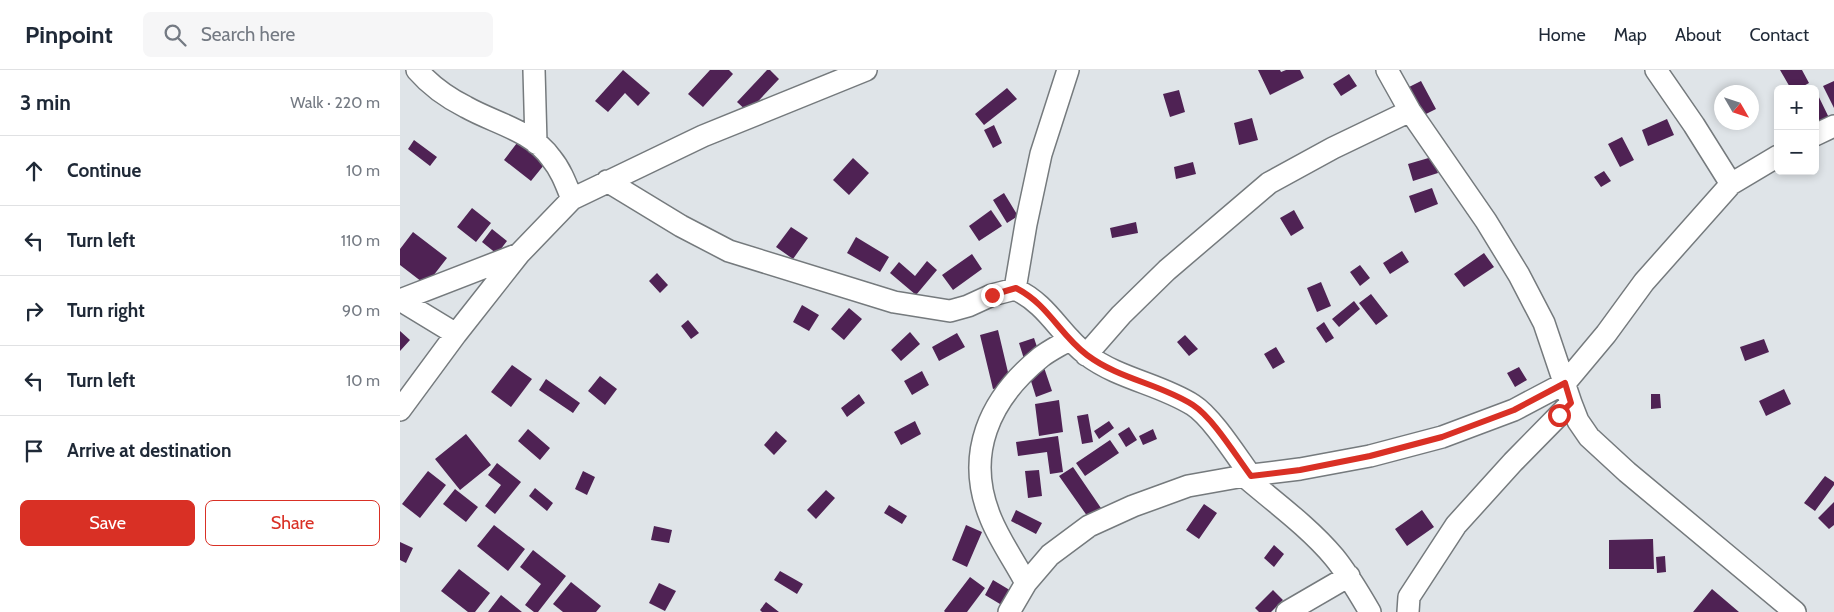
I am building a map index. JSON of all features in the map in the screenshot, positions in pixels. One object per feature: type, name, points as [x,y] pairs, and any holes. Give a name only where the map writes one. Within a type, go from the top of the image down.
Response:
[{"type":"street","points":[[417,70],[438,89],[465,107],[518,131],[536,143],[550,156],[562,175],[572,199]]},
{"type":"street","points":[[534,70],[536,143]]},
{"type":"street","points":[[400,410],[456,334],[519,254],[572,199],[703,136],[866,70]]},
{"type":"street","points":[[1016,288],[1026,224],[1041,154],[1068,70]]},
{"type":"street","points":[[1387,70],[1410,111],[1486,221],[1519,275],[1544,323],[1578,421],[1589,437],[1795,612]]},
{"type":"street","points":[[1656,70],[1732,184]]},
{"type":"street","points":[[1086,355],[1121,315],[1167,270],[1269,183],[1333,148],[1410,111]]},
{"type":"street","points":[[1819,133],[1834,126]]},
{"type":"street","points":[[1408,612],[1409,597],[1456,525],[1513,462],[1568,393],[1606,334],[1644,282],[1732,184],[1774,158]]},
{"type":"street","points":[[607,181],[681,226],[730,251],[894,302],[950,311],[1016,288],[1030,296],[1086,355],[1107,368],[1164,391],[1194,406],[1211,422],[1247,476],[1333,556],[1349,576],[1370,612]]},
{"type":"street","points":[[400,300],[519,254]]},
{"type":"street","points":[[400,300],[456,334]]},
{"type":"street","points":[[1026,583],[991,518],[979,479],[981,442],[995,407],[1018,378],[1042,356],[1070,339]]},
{"type":"street","points":[[1009,612],[1026,583],[1050,555],[1088,526],[1133,506],[1188,486],[1247,476],[1300,470],[1370,456],[1442,437],[1514,410],[1568,393]]},
{"type":"street","points":[[1286,612],[1349,576]]},
{"type":"building","points":[[623,70],[650,93],[638,106],[625,93],[608,112],[595,101]]},
{"type":"building","points":[[710,70],[729,70],[733,74],[703,107],[688,94]]},
{"type":"building","points":[[767,70],[770,70],[779,79],[748,112],[737,102]]},
{"type":"building","points":[[1258,70],[1280,70],[1281,72],[1300,70],[1304,78],[1270,95]]},
{"type":"building","points":[[1780,70],[1802,70],[1809,83],[1805,85],[1789,85]]},
{"type":"building","points":[[1349,74],[1357,86],[1341,96],[1333,84]]},
{"type":"building","points":[[1421,81],[1436,109],[1424,115],[1409,87]]},
{"type":"building","points":[[1834,81],[1834,108],[1823,86]]},
{"type":"building","points":[[1007,88],[1017,99],[984,125],[975,114]]},
{"type":"building","points":[[1179,90],[1185,112],[1170,117],[1163,94]]},
{"type":"building","points":[[1819,97],[1832,124],[1819,130]]},
{"type":"building","points":[[1252,118],[1258,140],[1239,145],[1234,123]]},
{"type":"building","points":[[1667,119],[1674,135],[1648,146],[1642,130]]},
{"type":"building","points":[[994,125],[1002,143],[993,148],[984,130]]},
{"type":"building","points":[[1622,137],[1634,160],[1620,167],[1608,144]]},
{"type":"building","points":[[520,139],[548,160],[531,181],[504,160]]},
{"type":"building","points":[[414,140],[437,157],[430,166],[408,149]]},
{"type":"building","points":[[1432,157],[1438,173],[1413,181],[1408,164]]},
{"type":"building","points":[[853,158],[869,173],[849,195],[833,180]]},
{"type":"building","points":[[1193,162],[1196,174],[1176,179],[1174,167]]},
{"type":"building","points":[[1604,171],[1611,181],[1601,187],[1594,177]]},
{"type":"building","points":[[1432,188],[1438,204],[1415,213],[1409,196]]},
{"type":"building","points":[[1004,193],[1018,216],[1007,223],[993,200]]},
{"type":"building","points":[[472,208],[491,223],[476,242],[457,227]]},
{"type":"building","points":[[991,210],[1002,226],[979,241],[969,226]]},
{"type":"building","points":[[1294,210],[1304,228],[1291,236],[1280,218]]},
{"type":"building","points":[[1136,222],[1138,233],[1112,238],[1110,228]]},
{"type":"building","points":[[791,227],[808,238],[793,259],[776,247]]},
{"type":"building","points":[[492,229],[507,241],[497,254],[482,242]]},
{"type":"building","points":[[413,232],[447,258],[426,285],[400,265],[400,249]]},
{"type":"building","points":[[856,237],[889,257],[880,272],[847,253]]},
{"type":"building","points":[[1402,251],[1409,262],[1390,274],[1383,263]]},
{"type":"building","points":[[1484,253],[1494,267],[1464,287],[1454,274]]},
{"type":"building","points":[[972,254],[982,269],[953,290],[942,275]]},
{"type":"building","points":[[927,261],[937,270],[916,295],[890,273],[899,262],[915,276]]},
{"type":"building","points":[[1360,265],[1370,278],[1360,286],[1350,272]]},
{"type":"building","points":[[657,273],[668,285],[660,293],[649,281]]},
{"type":"building","points":[[1321,282],[1331,306],[1317,312],[1307,288]]},
{"type":"building","points":[[1371,294],[1388,316],[1376,325],[1359,303]]},
{"type":"building","points":[[1354,301],[1360,309],[1339,327],[1332,319]]},
{"type":"building","points":[[802,305],[819,315],[809,331],[793,322]]},
{"type":"building","points":[[849,308],[862,319],[844,340],[831,329]]},
{"type":"building","points":[[688,320],[699,333],[691,339],[681,326]]},
{"type":"building","points":[[1324,322],[1334,338],[1326,343],[1316,328]]},
{"type":"building","points":[[998,330],[1011,385],[993,389],[980,335]]},
{"type":"building","points":[[400,331],[410,340],[400,351]]},
{"type":"building","points":[[910,332],[920,344],[901,361],[891,350]]},
{"type":"building","points":[[957,333],[965,347],[939,361],[932,347]]},
{"type":"building","points":[[1185,335],[1198,349],[1189,356],[1177,342]]},
{"type":"building","points":[[1034,338],[1052,391],[1036,397],[1019,343]]},
{"type":"building","points":[[1764,339],[1769,352],[1745,361],[1740,347]]},
{"type":"building","points":[[1276,347],[1285,362],[1273,369],[1264,354]]},
{"type":"building","points":[[512,365],[532,379],[511,407],[491,392]]},
{"type":"building","points":[[1519,367],[1527,380],[1515,387],[1507,373]]},
{"type":"building","points":[[922,371],[929,385],[912,395],[904,381]]},
{"type":"building","points":[[600,376],[617,389],[605,405],[588,391]]},
{"type":"building","points":[[546,379],[580,403],[573,413],[539,390]]},
{"type":"building","points":[[1784,389],[1791,404],[1766,416],[1759,401]]},
{"type":"building","points":[[859,394],[865,403],[847,417],[841,408]]},
{"type":"building","points":[[1651,394],[1660,394],[1661,408],[1651,409]]},
{"type":"building","points":[[1059,400],[1063,432],[1039,436],[1035,404]]},
{"type":"building","points":[[1088,414],[1093,442],[1082,444],[1077,416]]},
{"type":"building","points":[[915,421],[921,434],[901,445],[894,432]]},
{"type":"building","points":[[1109,421],[1114,428],[1099,439],[1094,431]]},
{"type":"building","points":[[1129,427],[1137,440],[1126,447],[1118,434]]},
{"type":"building","points":[[528,429],[550,448],[540,460],[518,441]]},
{"type":"building","points":[[1153,429],[1157,439],[1143,445],[1139,436]]},
{"type":"building","points":[[776,431],[787,441],[774,455],[764,445]]},
{"type":"building","points":[[466,434],[491,465],[460,490],[435,459]]},
{"type":"building","points":[[1058,436],[1063,472],[1050,474],[1047,452],[1018,456],[1016,442]]},
{"type":"building","points":[[1110,440],[1119,453],[1085,476],[1076,463]]},
{"type":"building","points":[[497,463],[521,482],[495,514],[485,506],[501,485],[488,475]]},
{"type":"building","points":[[1073,467],[1103,511],[1090,520],[1059,476]]},
{"type":"building","points":[[1039,470],[1042,496],[1028,498],[1025,471]]},
{"type":"building","points":[[428,471],[446,485],[420,518],[402,504]]},
{"type":"building","points":[[583,471],[595,477],[587,495],[575,489]]},
{"type":"building","points":[[1825,476],[1834,482],[1834,485],[1815,511],[1804,503]]},
{"type":"building","points":[[535,488],[553,503],[547,511],[529,496]]},
{"type":"building","points":[[455,489],[478,507],[466,522],[443,504]]},
{"type":"building","points":[[826,490],[835,498],[816,519],[807,510]]},
{"type":"building","points":[[1834,502],[1834,525],[1829,529],[1818,518]]},
{"type":"building","points":[[1204,504],[1217,513],[1199,539],[1186,530]]},
{"type":"building","points":[[889,505],[907,516],[902,524],[884,513]]},
{"type":"building","points":[[1016,510],[1042,523],[1036,534],[1011,521]]},
{"type":"building","points":[[1422,510],[1434,527],[1407,546],[1395,529]]},
{"type":"building","points":[[494,525],[525,549],[508,571],[477,546]]},
{"type":"building","points":[[966,525],[982,532],[967,567],[952,560]]},
{"type":"building","points":[[654,526],[672,530],[669,543],[651,540]]},
{"type":"building","points":[[1653,539],[1654,569],[1609,569],[1609,540]]},
{"type":"building","points":[[400,542],[413,548],[406,563],[400,560]]},
{"type":"building","points":[[1274,545],[1284,554],[1274,567],[1264,558]]},
{"type":"building","points":[[533,550],[566,576],[538,612],[534,612],[525,605],[541,584],[520,567]]},
{"type":"building","points":[[1665,556],[1666,572],[1657,573],[1656,557]]},
{"type":"building","points":[[459,569],[490,593],[475,612],[468,612],[441,591]]},
{"type":"building","points":[[780,571],[803,584],[797,594],[774,580]]},
{"type":"building","points":[[970,577],[985,588],[967,612],[945,612],[944,611]]},
{"type":"building","points":[[993,580],[1013,592],[1005,607],[985,595]]},
{"type":"building","points":[[571,582],[601,606],[596,612],[563,612],[553,604]]},
{"type":"building","points":[[659,583],[676,591],[665,611],[649,603]]},
{"type":"building","points":[[1712,589],[1739,612],[1693,612]]},
{"type":"building","points":[[1273,590],[1283,600],[1271,612],[1259,612],[1255,608]]},
{"type":"building","points":[[501,595],[522,612],[488,612]]},
{"type":"building","points":[[766,602],[779,612],[762,612],[760,610]]},
{"type":"route","points":[[992,295],[1016,288],[1030,296],[1046,311],[1086,355],[1107,368],[1164,391],[1194,406],[1211,422],[1251,476],[1300,470],[1370,456],[1442,437],[1514,410],[1565,383],[1571,403],[1559,415]]}]
